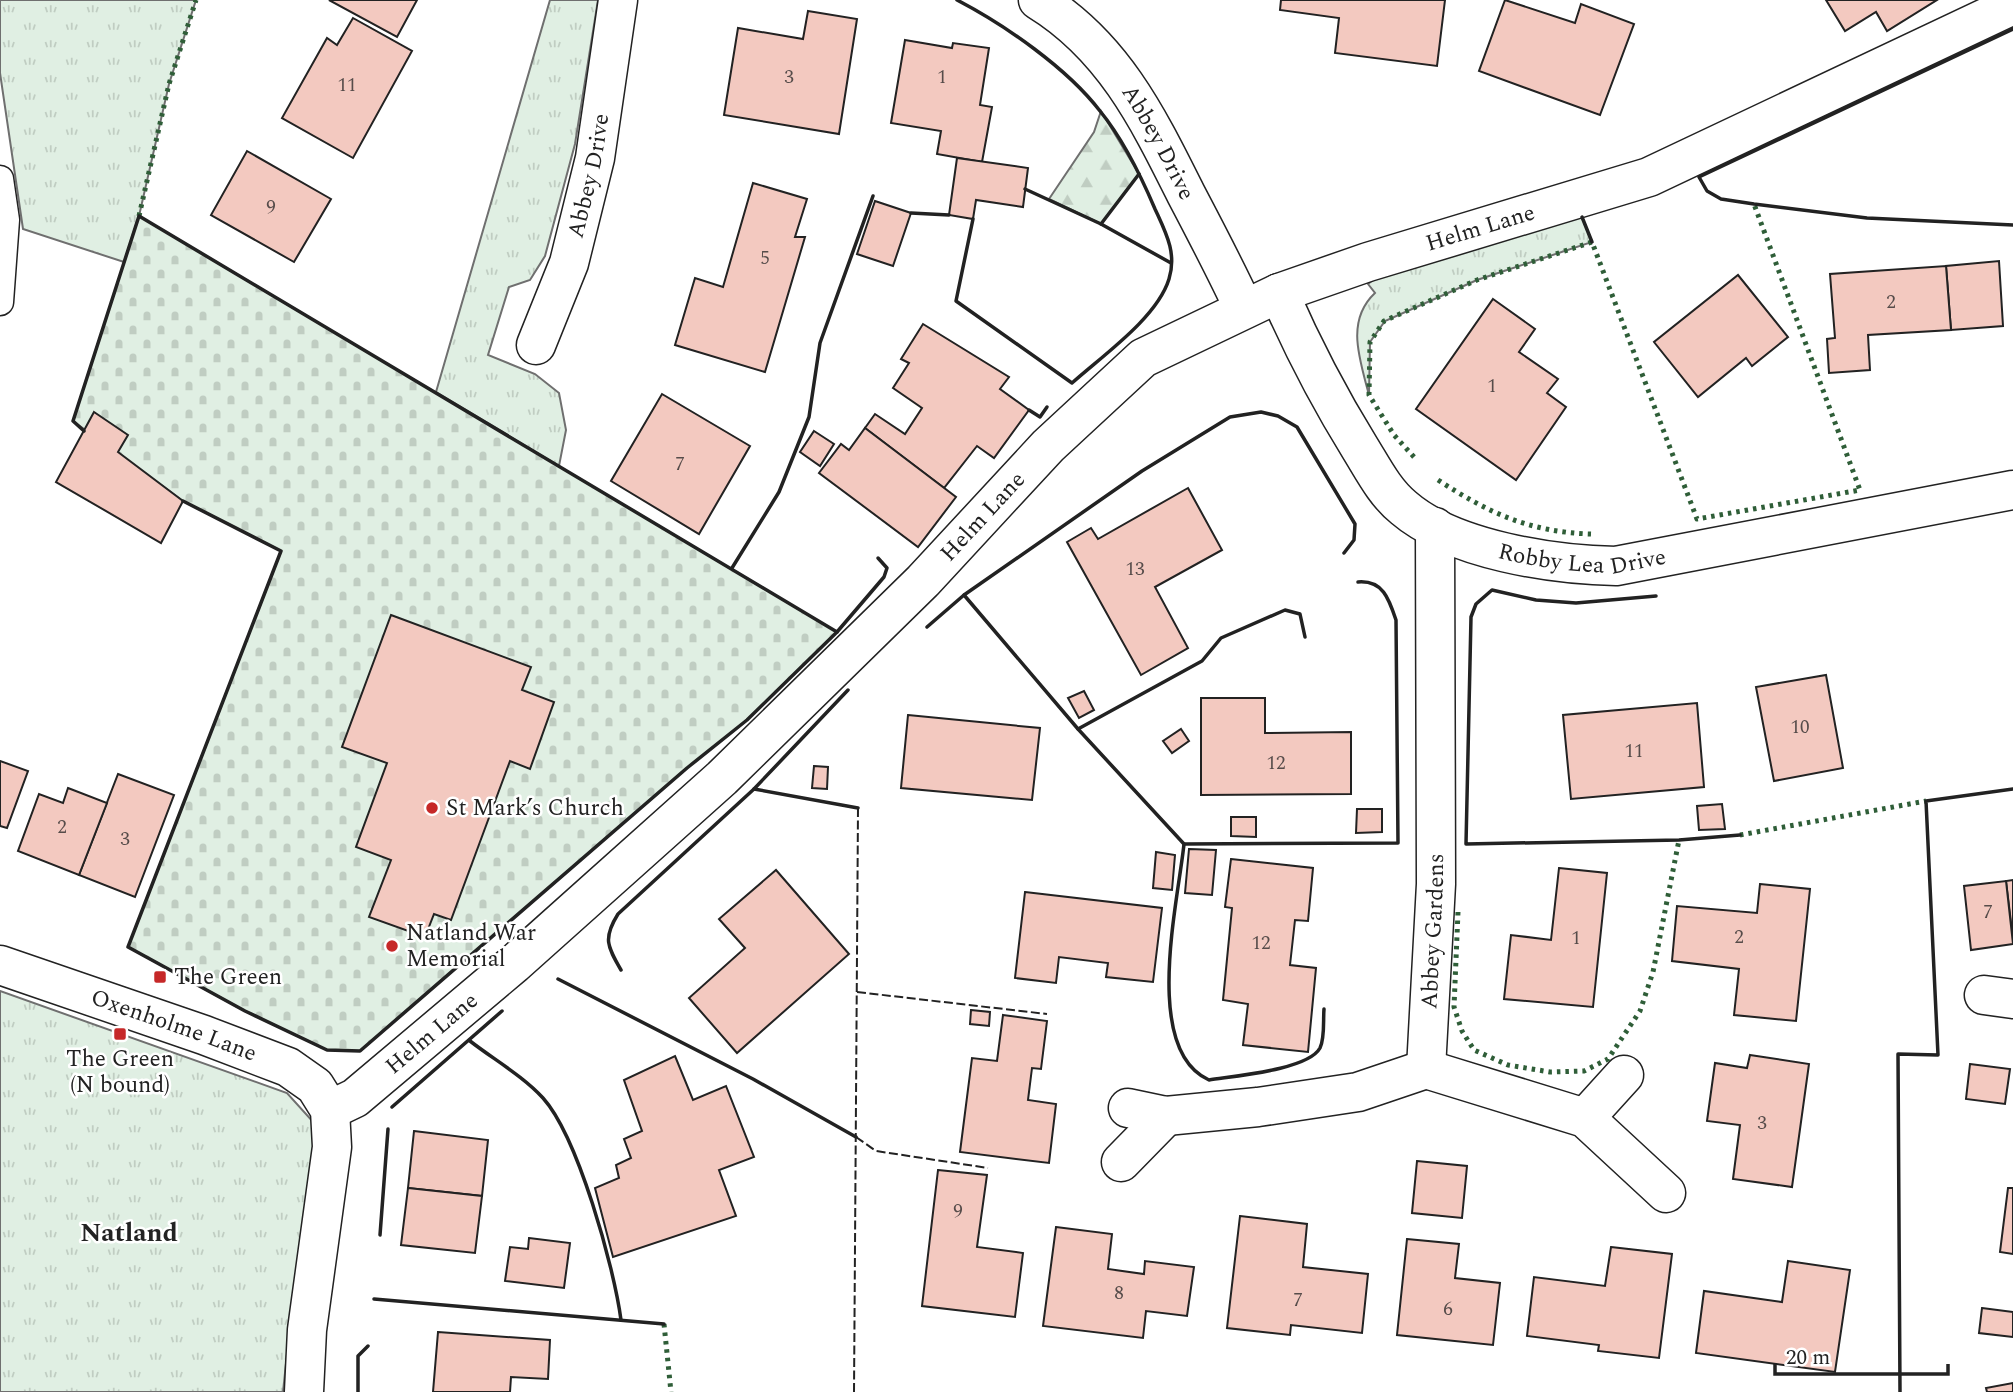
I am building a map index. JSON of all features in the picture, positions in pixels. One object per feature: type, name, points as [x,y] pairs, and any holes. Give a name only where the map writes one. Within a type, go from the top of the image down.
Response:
[{"type":"street","name":"Abbey Drive","points":[[536,345],[569,263],[595,158],[618,0]]},
{"type":"street","name":"Abbey Drive","points":[[1038,0],[1057,11],[1108,61],[1138,99],[1244,309]]},
{"type":"street","name":"Helm Lane","points":[[330,1110],[355,1098],[514,964],[722,778],[876,628],[1048,446],[1123,373],[1170,342],[1279,293],[1368,262],[1649,177],[2013,5]]},
{"type":"street","name":"Robby Lea Drive","points":[[1279,293],[1309,362],[1380,481],[1404,508],[1435,527],[1513,554],[1571,565],[1616,566],[2013,490]]},
{"type":"street","name":"Abbey Gardens","points":[[1426,1069],[1436,884],[1435,527]]},
{"type":"street","name":"Oxenholme Lane","points":[[0,965],[204,1035],[288,1067],[315,1086],[330,1110]]},
{"type":"street","points":[[1128,1108],[1166,1116],[1258,1107],[1358,1092],[1426,1069],[1585,1118],[1666,1193]]},
{"type":"street","points":[[1585,1118],[1624,1076]]},
{"type":"street","points":[[304,1392],[307,1330],[332,1147],[330,1110]]},
{"type":"street","points":[[1121,1162],[1166,1116]]},
{"type":"lane","points":[[0,179],[6,220],[0,302]]},
{"type":"green space","points":[[0,0],[196,0],[169,84],[139,216],[124,262],[23,229],[0,73]]},
{"type":"green space","points":[[550,0],[598,0],[575,144],[545,256],[530,280],[509,287],[488,355],[535,374],[559,393],[566,430],[559,466],[436,392]]},
{"type":"green space","points":[[1101,111],[1139,174],[1101,224],[1049,199],[1094,132]]},
{"type":"green space","points":[[139,216],[837,632],[747,720],[687,768],[360,1051],[327,1050],[245,1011],[128,947],[281,551],[183,501],[73,421]]},
{"type":"green space","points":[[1582,217],[1592,242],[1477,280],[1385,321],[1370,342],[1369,395],[1357,341],[1360,316],[1375,293],[1368,284],[1380,274]]},
{"type":"green space","points":[[0,991],[287,1093],[315,1124],[318,1151],[292,1306],[283,1392],[0,1392]]},
{"type":"building","points":[[329,0],[417,0],[397,37]]},
{"type":"building","points":[[1281,0],[1445,0],[1437,66],[1335,53],[1339,18],[1280,10]]},
{"type":"building","points":[[1505,0],[1575,23],[1581,4],[1634,24],[1600,115],[1479,71]]},
{"type":"building","points":[[1826,0],[1937,0],[1887,31],[1876,12],[1845,31]]},
{"type":"building","points":[[808,11],[857,19],[839,134],[724,115],[738,28],[803,39]]},
{"type":"building","points":[[353,18],[412,51],[353,158],[282,118],[327,38],[337,45]]},
{"type":"building","points":[[905,40],[952,48],[953,43],[989,48],[980,105],[992,107],[982,162],[937,154],[941,131],[891,123]]},
{"type":"building","points":[[247,151],[331,199],[294,262],[211,215]]},
{"type":"building","points":[[957,158],[1028,168],[1023,207],[976,200],[973,219],[949,215]]},
{"type":"building","points":[[753,183],[807,199],[795,237],[805,237],[765,372],[675,345],[695,278],[723,287]]},
{"type":"building","points":[[875,201],[911,213],[893,266],[857,254]]},
{"type":"building","points":[[1999,261],[2003,326],[1951,330],[1946,266]]},
{"type":"building","points":[[1946,266],[1951,330],[1868,335],[1870,370],[1829,373],[1827,339],[1835,338],[1830,274]]},
{"type":"building","points":[[1738,275],[1788,337],[1752,366],[1746,358],[1698,397],[1654,342]]},
{"type":"building","points":[[1493,299],[1535,329],[1519,352],[1558,379],[1547,393],[1566,407],[1516,480],[1416,409]]},
{"type":"building","points":[[923,324],[1009,377],[1000,389],[1029,410],[994,458],[977,446],[944,488],[865,428],[875,414],[905,434],[922,408],[893,388],[909,363],[901,359]]},
{"type":"building","points":[[662,394],[750,446],[699,534],[611,481]]},
{"type":"building","points":[[94,412],[128,435],[118,452],[183,501],[161,543],[56,482]]},
{"type":"building","points":[[865,428],[956,497],[918,547],[819,473],[841,444],[849,450]]},
{"type":"building","points":[[814,431],[834,444],[820,466],[800,452]]},
{"type":"building","points":[[1188,488],[1222,550],[1155,587],[1188,648],[1141,675],[1067,542],[1091,528],[1098,539]]},
{"type":"building","name":"St Mark’s Church","points":[[391,615],[531,667],[522,690],[554,702],[530,769],[510,761],[451,920],[434,914],[425,937],[369,917],[391,860],[356,847],[387,763],[342,747]]},
{"type":"building","points":[[1826,675],[1843,768],[1774,781],[1756,687]]},
{"type":"building","points":[[1084,691],[1094,710],[1079,718],[1068,698]]},
{"type":"building","points":[[1201,698],[1265,698],[1265,733],[1351,732],[1351,794],[1201,795]]},
{"type":"building","points":[[1697,703],[1704,787],[1571,799],[1563,715]]},
{"type":"building","points":[[908,715],[1040,728],[1032,800],[901,788]]},
{"type":"building","points":[[1181,729],[1189,741],[1172,753],[1163,741]]},
{"type":"building","points":[[0,761],[28,771],[7,828],[0,826]]},
{"type":"building","points":[[814,766],[828,767],[827,789],[812,788]]},
{"type":"building","points":[[118,774],[174,795],[135,897],[79,875]]},
{"type":"building","points":[[68,788],[107,803],[79,875],[18,851],[39,794],[63,803]]},
{"type":"building","points":[[1722,804],[1725,829],[1699,830],[1697,806]]},
{"type":"building","points":[[1357,809],[1382,809],[1382,832],[1356,833]]},
{"type":"building","points":[[1231,817],[1256,817],[1256,837],[1231,836]]},
{"type":"building","points":[[1189,849],[1216,850],[1212,895],[1185,893]]},
{"type":"building","points":[[1156,852],[1175,855],[1172,890],[1153,888]]},
{"type":"building","points":[[1231,859],[1313,868],[1308,921],[1295,920],[1290,965],[1316,968],[1308,1052],[1243,1045],[1248,1004],[1223,1000],[1232,908],[1225,907]]},
{"type":"building","points":[[1559,868],[1607,873],[1593,1007],[1504,999],[1511,935],[1551,940]]},
{"type":"building","points":[[776,870],[849,954],[737,1053],[689,998],[745,948],[719,919]]},
{"type":"building","points":[[2013,880],[2013,939],[2006,881]]},
{"type":"building","points":[[2006,881],[2013,944],[1971,950],[1964,886]]},
{"type":"building","points":[[1760,884],[1810,889],[1796,1021],[1734,1015],[1739,969],[1672,961],[1677,906],[1757,913]]},
{"type":"building","points":[[1025,892],[1162,908],[1153,982],[1106,977],[1108,963],[1059,957],[1056,983],[1015,978]]},
{"type":"building","points":[[971,1010],[990,1012],[989,1026],[970,1024]]},
{"type":"building","points":[[1003,1015],[1047,1021],[1041,1069],[1032,1068],[1028,1100],[1056,1104],[1049,1163],[960,1152],[972,1058],[997,1061]]},
{"type":"building","points":[[1750,1055],[1809,1064],[1792,1187],[1733,1179],[1740,1125],[1707,1121],[1715,1063],[1747,1068]]},
{"type":"building","points":[[675,1056],[693,1100],[726,1086],[754,1157],[719,1170],[736,1216],[613,1257],[595,1188],[619,1178],[616,1165],[631,1158],[624,1139],[642,1131],[624,1080]]},
{"type":"building","points":[[1970,1064],[2010,1069],[2005,1104],[1966,1099]]},
{"type":"building","points":[[414,1131],[488,1140],[482,1196],[408,1188]]},
{"type":"building","points":[[1417,1161],[1467,1166],[1462,1218],[1412,1213]]},
{"type":"building","points":[[938,1170],[987,1175],[977,1247],[1023,1253],[1015,1317],[922,1306]]},
{"type":"building","points":[[408,1188],[482,1196],[475,1253],[401,1245]]},
{"type":"building","points":[[2008,1188],[2013,1188],[2013,1254],[2000,1252]]},
{"type":"building","points":[[1240,1216],[1307,1224],[1303,1267],[1368,1274],[1362,1333],[1291,1325],[1290,1335],[1227,1328]]},
{"type":"building","points":[[1056,1227],[1112,1234],[1108,1269],[1144,1274],[1145,1261],[1194,1267],[1187,1316],[1146,1311],[1143,1338],[1043,1326]]},
{"type":"building","points":[[529,1238],[570,1243],[564,1288],[505,1281],[510,1247],[528,1249]]},
{"type":"building","points":[[1407,1239],[1459,1244],[1455,1278],[1500,1283],[1493,1345],[1397,1335]]},
{"type":"building","points":[[1611,1247],[1672,1254],[1659,1358],[1598,1351],[1599,1345],[1527,1336],[1534,1277],[1605,1286]]},
{"type":"building","points":[[1788,1261],[1850,1270],[1835,1372],[1696,1353],[1704,1291],[1782,1302]]},
{"type":"building","points":[[1982,1308],[2013,1312],[2013,1337],[1979,1333]]},
{"type":"building","points":[[438,1332],[550,1340],[548,1379],[511,1377],[510,1392],[433,1392]]},
{"type":"building","points":[[2013,1383],[2013,1392],[1987,1392],[1986,1388]]},
{"type":"hedge","points":[[139,216],[169,84],[196,0]]},
{"type":"hedge","points":[[1414,457],[1394,435],[1369,395],[1370,342],[1384,321],[1477,280],[1592,242],[1697,519],[1860,490],[1754,204]]},
{"type":"hedge","points":[[1438,480],[1510,519],[1548,529],[1591,534]]},
{"type":"hedge","points":[[1740,835],[1926,801]]},
{"type":"hedge","points":[[1458,912],[1454,1007],[1462,1031],[1474,1050],[1508,1065],[1550,1072],[1584,1071],[1608,1059],[1640,1011],[1653,972],[1679,840]]},
{"type":"hedge","points":[[664,1324],[671,1392]]},
{"type":"fence","points":[[854,1392],[858,808]]},
{"type":"fence","points":[[857,992],[1047,1014]]},
{"type":"fence","points":[[856,1137],[876,1151],[988,1168]]},
{"type":"wall","points":[[957,0],[1015,35],[1053,64],[1086,95],[1108,122],[1138,171],[1166,235],[1172,260],[1169,279],[1163,294],[1141,322],[1072,383],[956,301],[973,219]]},
{"type":"wall","points":[[2013,29],[1699,177],[1707,191],[1721,199],[1867,218],[2013,225]]},
{"type":"wall","points":[[1139,174],[1101,224],[1171,263]]},
{"type":"wall","points":[[1025,189],[1101,224]]},
{"type":"wall","points":[[732,568],[779,492],[809,417],[820,343],[873,196]]},
{"type":"wall","points":[[911,213],[949,215]]},
{"type":"wall","points":[[84,431],[73,421],[139,216],[837,632],[747,720],[687,768],[360,1051],[327,1050],[245,1011],[128,947],[281,551],[183,501]]},
{"type":"wall","points":[[1582,217],[1592,242]]},
{"type":"wall","points":[[1029,410],[1040,417],[1047,407]]},
{"type":"wall","points":[[927,627],[964,595],[1142,471],[1230,417],[1261,412],[1278,416],[1297,427],[1355,524],[1354,540],[1344,553]]},
{"type":"wall","points":[[837,632],[884,577],[887,568],[878,558]]},
{"type":"wall","points":[[964,595],[1078,729],[1184,844],[1398,843],[1396,620],[1384,592],[1374,584],[1358,582]]},
{"type":"wall","points":[[1656,596],[1576,603],[1536,600],[1492,590],[1476,604],[1471,617],[1466,844],[1679,840],[1740,835]]},
{"type":"wall","points":[[1078,729],[1202,661],[1221,638],[1285,610],[1300,614],[1305,637]]},
{"type":"wall","points":[[621,970],[609,942],[610,930],[618,914],[754,789],[848,690]]},
{"type":"wall","points":[[754,789],[858,808]]},
{"type":"wall","points":[[1900,1392],[1898,1054],[1938,1055],[1926,801],[2013,789]]},
{"type":"wall","points":[[1184,844],[1169,972],[1170,1007],[1176,1039],[1188,1064],[1209,1080],[1269,1071],[1301,1062],[1313,1056],[1322,1044],[1324,1009]]},
{"type":"wall","points":[[558,979],[753,1079],[856,1137]]},
{"type":"wall","points":[[392,1107],[502,1011]]},
{"type":"wall","points":[[470,1041],[526,1082],[543,1098],[556,1117],[569,1142],[592,1204],[611,1268],[621,1320]]},
{"type":"wall","points":[[380,1235],[388,1129]]},
{"type":"wall","points":[[374,1299],[664,1324]]},
{"type":"wall","points":[[358,1392],[358,1356],[368,1346]]},
{"type":"place","name":"St Mark’s Church","points":[[432,808]]},
{"type":"place","name":"Natland War Memorial","points":[[392,946]]},
{"type":"place","name":"The Green","points":[[160,977]]},
{"type":"place","name":"The Green (N bound)","points":[[120,1034]]},
{"type":"district","name":"Natland","points":[[129,1233]]}]
